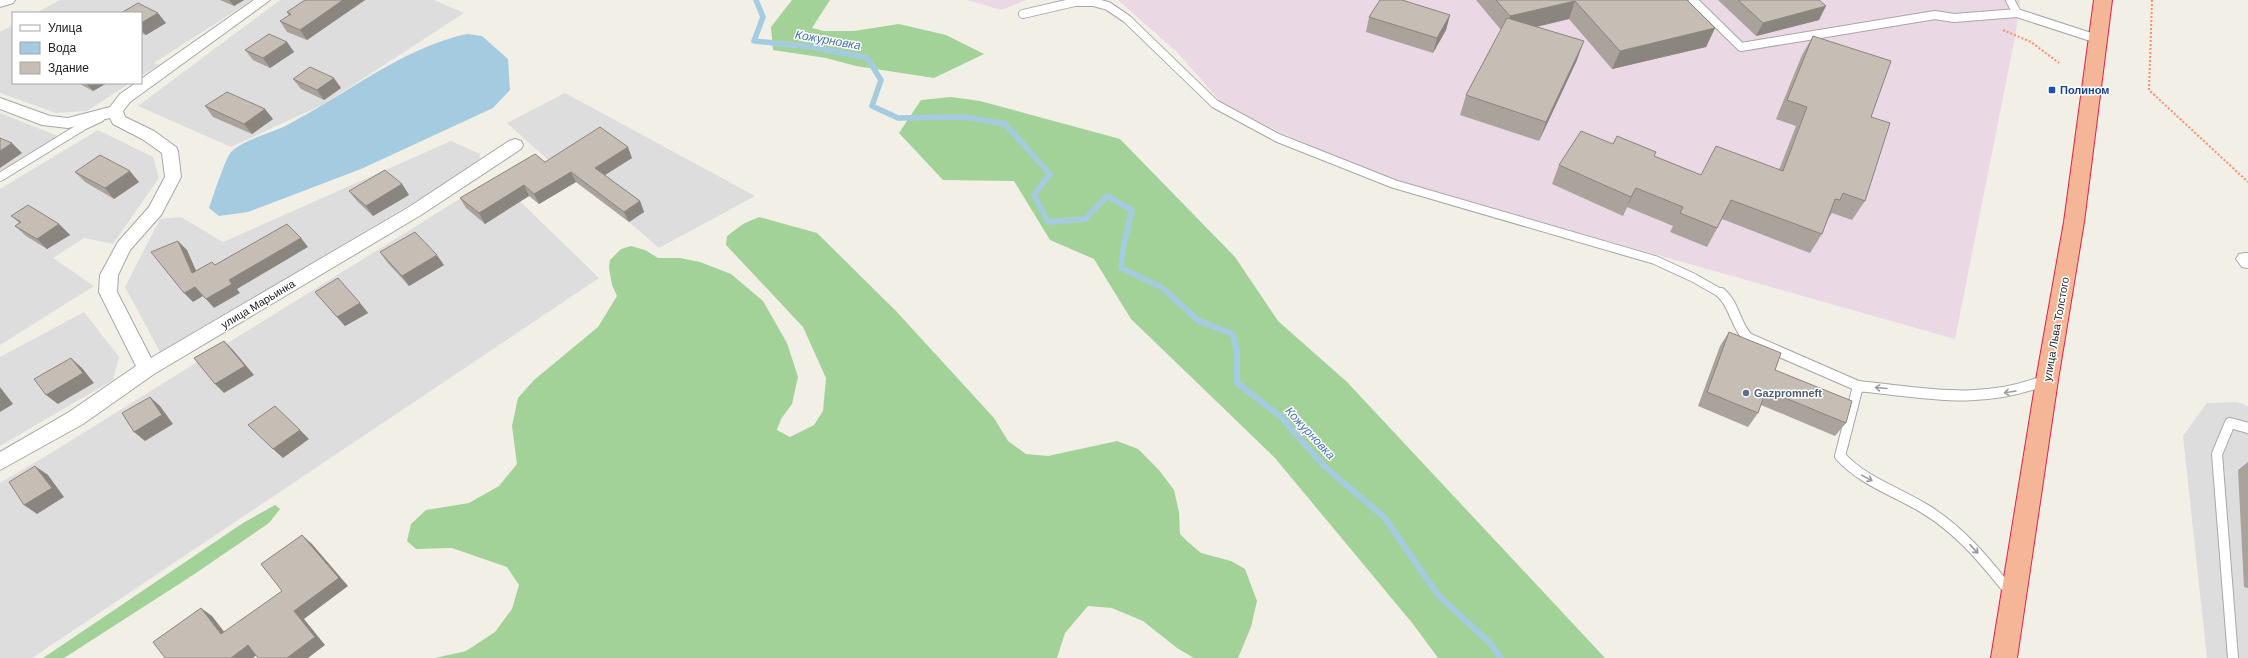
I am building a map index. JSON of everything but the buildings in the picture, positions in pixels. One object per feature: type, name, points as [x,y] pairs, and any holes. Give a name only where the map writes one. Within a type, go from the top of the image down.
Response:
[{"type":"highway","name":"улица Льва Толстого","points":[[2004,658],[2047,380],[2074,222],[2103,0]]},
{"type":"street","points":[[0,3],[8,0]]},
{"type":"street","points":[[0,103],[48,121],[55,122],[68,122],[115,112],[125,98],[263,0]]},
{"type":"street","points":[[115,112],[119,120],[148,135],[170,151],[173,177],[155,211],[124,246],[109,275],[108,292],[147,369]]},
{"type":"street","name":"улица Марьинка","points":[[0,462],[76,418],[147,369],[415,210],[515,145]]},
{"type":"lane","points":[[1693,0],[1741,47],[1934,15],[1954,18],[2017,13],[2097,39]]},
{"type":"lane","points":[[2010,0],[2017,13]]},
{"type":"lane","points":[[1023,14],[1075,2],[1092,2],[1108,6],[1127,19],[1215,104],[1278,138],[1337,163],[1394,184],[1672,266],[1718,291],[1728,300],[1740,331],[1748,338],[1858,386],[1954,396],[1984,396],[2017,391],[2047,380]]},
{"type":"lane","points":[[0,177],[83,126],[115,112]]},
{"type":"lane","points":[[1858,386],[1840,456],[1851,469],[1925,509],[1957,531],[2013,595]]},
{"type":"lane","points":[[2233,658],[2217,454],[2230,423],[2248,428]]},
{"type":"path","points":[[2152,0],[2149,90],[2248,182]]},
{"type":"path","points":[[1973,16],[2031,42],[2059,63]]},
{"type":"shaded area","points":[[60,0],[252,0],[154,63],[159,65],[142,75],[142,12],[38,12]]},
{"type":"shaded area","points":[[280,0],[434,0],[464,13],[324,104],[231,147],[138,106]]},
{"type":"shaded area","points":[[967,0],[1026,0],[1001,10]]},
{"type":"shaded area","points":[[1118,0],[2020,0],[2016,32],[1955,339],[1396,181],[1336,157],[1273,129],[1220,101],[1177,52]]},
{"type":"shaded area","points":[[12,26],[12,84],[128,84],[87,111],[56,113],[0,93],[0,32]]},
{"type":"shaded area","points":[[565,93],[755,196],[659,248],[629,222],[557,168],[507,123]]},
{"type":"shaded area","points":[[0,113],[58,136],[0,172]]},
{"type":"shaded area","points":[[98,130],[153,157],[159,178],[113,244],[84,238],[53,258],[94,286],[0,345],[0,189]]},
{"type":"shaded area","points":[[451,141],[480,154],[479,164],[160,352],[125,287],[160,219],[181,217],[223,242]]},
{"type":"shaded area","points":[[495,177],[599,278],[32,658],[0,658],[0,483],[51,453]]},
{"type":"shaded area","points":[[84,312],[119,357],[113,380],[0,446],[0,357]]},
{"type":"shaded area","points":[[2237,402],[2248,406],[2248,658],[2207,658],[2183,436],[2207,403]]},
{"type":"green space","points":[[792,0],[830,0],[812,28],[824,31],[854,31],[899,24],[946,35],[984,54],[934,78],[856,66],[826,58],[773,50],[771,27]]},
{"type":"green space","points":[[951,97],[980,101],[1120,139],[1235,257],[1278,321],[1347,382],[1605,658],[1438,658],[1413,624],[1275,458],[1131,319],[1094,259],[1050,240],[1014,181],[943,180],[899,133],[921,100]]},
{"type":"green space","points":[[759,217],[817,233],[896,311],[994,418],[1008,441],[1026,454],[1048,456],[1117,441],[1138,449],[1159,470],[1174,490],[1179,512],[1180,534],[1201,553],[1231,561],[1245,569],[1257,601],[1251,627],[1238,658],[1194,658],[1177,648],[1143,621],[1112,608],[1088,606],[1065,633],[1057,658],[435,658],[466,651],[495,632],[512,609],[519,585],[507,567],[452,548],[416,549],[407,541],[411,524],[426,510],[469,503],[499,486],[517,464],[512,426],[518,398],[534,380],[598,327],[617,296],[612,285],[609,268],[610,260],[621,249],[631,246],[645,250],[658,258],[680,258],[700,262],[731,274],[763,301],[787,343],[798,377],[792,404],[781,419],[777,430],[790,437],[814,425],[823,411],[826,378],[803,327],[726,245],[727,236],[743,224]]},
{"type":"green space","points":[[275,505],[280,509],[269,523],[190,577],[64,658],[43,658],[243,523]]},
{"type":"water","points":[[467,34],[482,36],[508,59],[510,90],[493,108],[361,169],[248,212],[219,216],[209,208],[228,156],[237,147],[243,143],[289,124],[375,73],[420,49],[444,40]]},
{"type":"waterway","name":"Кожурновка","points":[[756,0],[763,17],[754,41],[813,47],[867,58],[881,80],[872,106],[898,118],[965,117],[1005,124],[1050,174],[1034,195],[1048,222],[1085,219],[1107,196],[1132,210],[1124,243],[1121,268],[1161,287],[1169,294]]},
{"type":"waterway","name":"Кожурновка","points":[[1168,293],[1199,321],[1233,334],[1237,352],[1237,383],[1280,416],[1324,466],[1384,517],[1438,595],[1490,643],[1501,658]]},
{"type":"place","name":"Полином","points":[[2052,90]]},
{"type":"place","name":"Gazpromneft","points":[[1746,393]]}]
